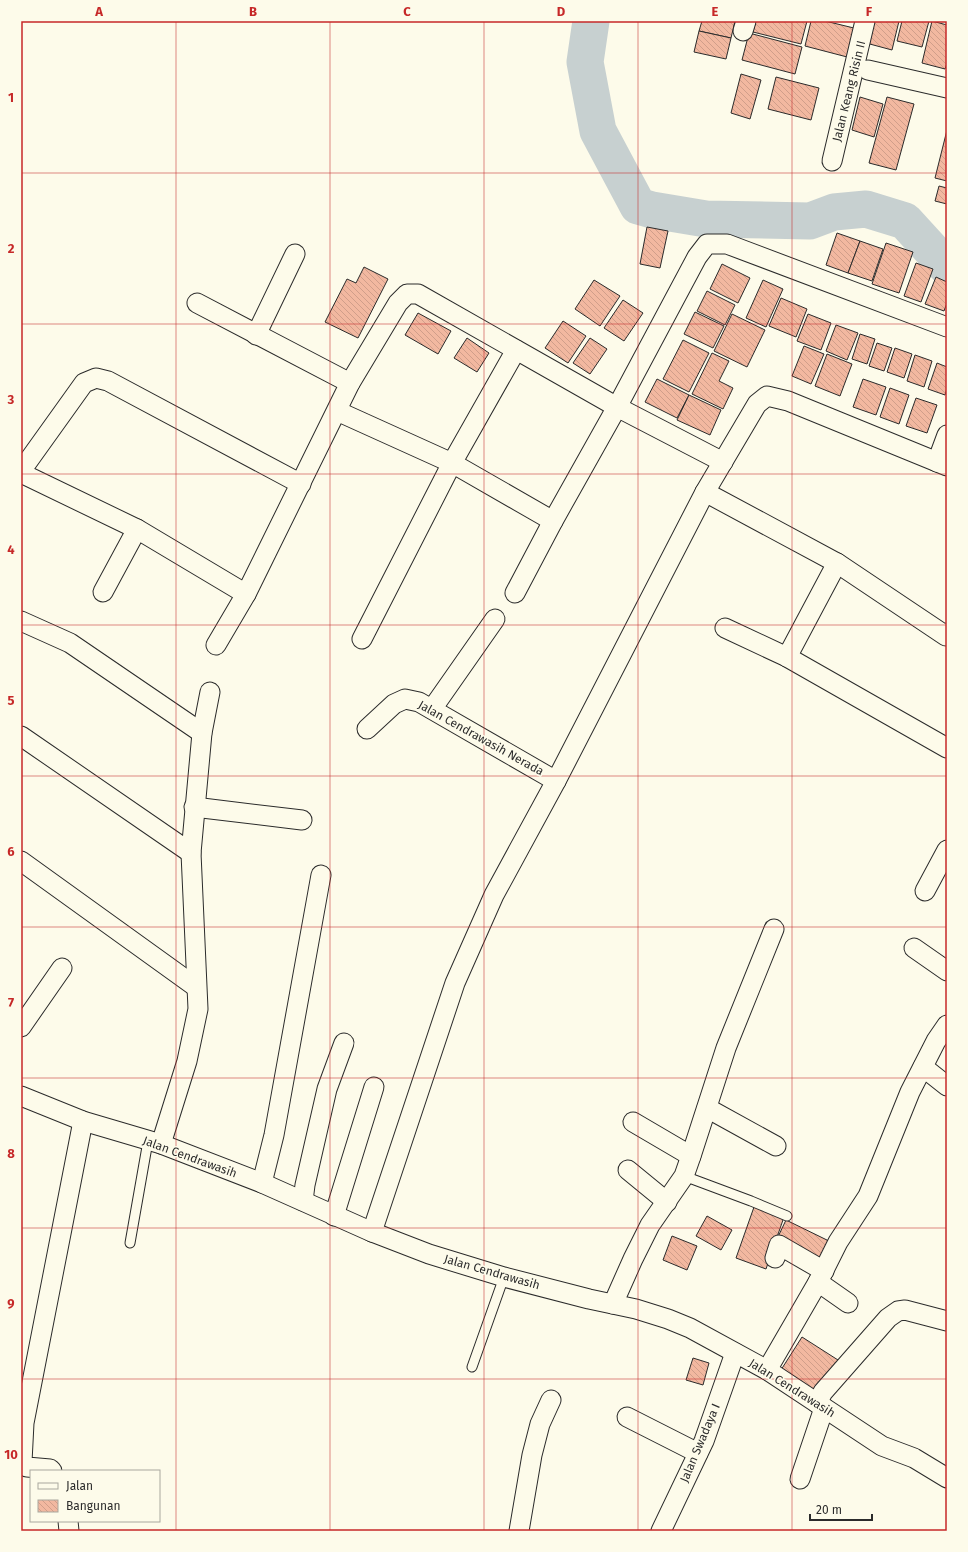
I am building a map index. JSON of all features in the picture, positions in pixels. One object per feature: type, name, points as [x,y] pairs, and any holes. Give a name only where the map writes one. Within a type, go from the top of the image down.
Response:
[{"type":"street","name":"Jalan Keang Risin II","points":[[832,161],[865,21]]},
{"type":"street","points":[[868,70],[947,88]]},
{"type":"street","points":[[515,593],[697,257],[707,244],[727,244],[947,327]]},
{"type":"street","points":[[256,335],[295,254]]},
{"type":"street","points":[[216,645],[246,594],[350,383],[398,303],[407,294],[418,294],[617,407],[723,462]]},
{"type":"street","points":[[197,303],[350,383]]},
{"type":"street","points":[[362,639],[452,463],[516,350]]},
{"type":"street","points":[[246,594],[137,529],[21,472],[84,383],[96,378],[108,381],[301,484]]},
{"type":"street","points":[[372,1232],[455,983],[494,895],[556,781],[705,492],[756,404],[768,396],[788,401],[942,464],[947,435]]},
{"type":"street","points":[[337,411],[452,463],[553,521]]},
{"type":"street","points":[[705,492],[837,563],[947,635]]},
{"type":"street","points":[[103,592],[137,529]]},
{"type":"street","points":[[787,657],[837,563]]},
{"type":"street","points":[[432,709],[494,619]]},
{"type":"street","points":[[21,620],[70,643],[202,734]]},
{"type":"street","points":[[725,628],[787,657],[947,748]]},
{"type":"street","points":[[154,1143],[189,1053],[198,1009],[191,853],[202,734],[210,692]]},
{"type":"street","name":"Jalan Cendrawasih Nerada","points":[[367,729],[394,704],[405,699],[419,702],[556,781]]},
{"type":"street","points":[[21,736],[191,853]]},
{"type":"street","points":[[194,808],[302,820]]},
{"type":"street","points":[[925,891],[947,850]]},
{"type":"street","points":[[21,861],[196,987]]},
{"type":"street","points":[[262,1183],[274,1135],[322,875]]},
{"type":"street","points":[[613,1304],[650,1226],[684,1176],[692,1156],[726,1048],[774,929]]},
{"type":"street","points":[[914,948],[947,971]]},
{"type":"street","points":[[21,1027],[62,968]]},
{"type":"street","points":[[767,1370],[821,1276],[838,1242],[868,1196],[910,1092],[936,1041],[947,1025]]},
{"type":"street","points":[[303,1202],[305,1185],[327,1089],[344,1043]]},
{"type":"street","points":[[923,1067],[947,1086]]},
{"type":"street","points":[[334,1216],[374,1087]]},
{"type":"street","name":"Jalan Cendrawasih","points":[[21,1096],[84,1121],[154,1143],[262,1183],[334,1216],[429,1254],[504,1277],[668,1318],[690,1328],[767,1370],[882,1446],[914,1458],[947,1478]]},
{"type":"street","points":[[707,1108],[776,1146]]},
{"type":"street","points":[[50,1470],[27,1467],[22,1462],[24,1423],[84,1121]]},
{"type":"street","points":[[633,1122],[692,1156]]},
{"type":"street","points":[[628,1170],[667,1202]]},
{"type":"street","points":[[775,1258],[779,1245],[821,1276],[848,1303]]},
{"type":"street","points":[[800,1479],[823,1392],[888,1318],[898,1311],[905,1310],[947,1321]]},
{"type":"street","name":"Jalan Swadaya I","points":[[662,1531],[704,1441],[735,1353]]},
{"type":"street","points":[[519,1531],[540,1424],[551,1400]]},
{"type":"street","points":[[627,1417],[698,1453]]},
{"type":"lane","points":[[130,1242],[154,1143]]},
{"type":"lane","points":[[684,1176],[787,1216]]},
{"type":"lane","points":[[472,1367],[504,1277]]},
{"type":"building","points":[[702,21],[735,21],[731,38],[699,31]]},
{"type":"building","points":[[756,21],[807,21],[801,44],[753,32]]},
{"type":"building","points":[[811,21],[825,21],[858,29],[851,58],[805,46]]},
{"type":"building","points":[[872,21],[899,21],[892,50],[866,43]]},
{"type":"building","points":[[902,21],[929,21],[922,47],[897,41]]},
{"type":"building","points":[[932,21],[947,25],[947,63],[945,69],[922,63]]},
{"type":"building","points":[[699,31],[731,38],[726,59],[694,52]]},
{"type":"building","points":[[749,33],[802,47],[795,74],[742,60]]},
{"type":"building","points":[[741,74],[761,80],[750,119],[731,113]]},
{"type":"building","points":[[776,77],[819,88],[811,120],[768,109]]},
{"type":"building","points":[[860,97],[883,104],[874,137],[852,130]]},
{"type":"building","points":[[887,97],[914,104],[896,170],[869,163]]},
{"type":"building","points":[[947,130],[947,181],[935,178]]},
{"type":"building","points":[[939,186],[947,188],[947,204],[935,201]]},
{"type":"building","points":[[647,227],[668,231],[660,268],[640,264]]},
{"type":"building","points":[[837,233],[860,241],[848,273],[826,265]]},
{"type":"building","points":[[860,241],[883,249],[872,281],[848,273]]},
{"type":"building","points":[[886,243],[913,252],[899,293],[872,284]]},
{"type":"building","points":[[916,263],[933,269],[921,302],[904,296]]},
{"type":"building","points":[[722,264],[750,278],[738,303],[710,289]]},
{"type":"building","points":[[364,267],[388,279],[358,338],[325,322],[347,279],[356,283]]},
{"type":"building","points":[[936,277],[947,282],[947,303],[944,311],[925,304]]},
{"type":"building","points":[[594,280],[620,296],[600,326],[575,309]]},
{"type":"building","points":[[763,280],[783,289],[766,327],[746,318]]},
{"type":"building","points":[[707,291],[735,305],[725,325],[697,311]]},
{"type":"building","points":[[781,298],[807,309],[796,337],[769,326]]},
{"type":"building","points":[[623,300],[643,313],[624,341],[604,328]]},
{"type":"building","points":[[695,312],[724,326],[713,348],[684,334]]},
{"type":"building","points":[[418,313],[451,331],[438,354],[405,335]]},
{"type":"building","points":[[732,314],[765,330],[747,367],[714,351]]},
{"type":"building","points":[[808,314],[831,323],[821,350],[797,341]]},
{"type":"building","points":[[563,321],[586,336],[568,363],[545,348]]},
{"type":"building","points":[[836,325],[858,333],[847,360],[826,351]]},
{"type":"building","points":[[860,334],[875,339],[867,364],[852,359]]},
{"type":"building","points":[[467,338],[489,353],[477,372],[454,358]]},
{"type":"building","points":[[590,338],[607,349],[590,374],[573,363]]},
{"type":"building","points":[[683,340],[709,353],[689,392],[663,379]]},
{"type":"building","points":[[877,343],[892,348],[884,371],[869,366]]},
{"type":"building","points":[[804,346],[824,354],[811,384],[792,376]]},
{"type":"building","points":[[895,348],[912,354],[904,378],[887,372]]},
{"type":"building","points":[[712,353],[729,361],[719,381],[733,388],[723,409],[692,394]]},
{"type":"building","points":[[827,354],[852,364],[840,396],[815,386]]},
{"type":"building","points":[[915,355],[932,361],[924,387],[907,381]]},
{"type":"building","points":[[937,363],[947,367],[947,388],[945,395],[928,389]]},
{"type":"building","points":[[657,379],[689,395],[677,418],[645,402]]},
{"type":"building","points":[[863,379],[886,387],[876,415],[853,407]]},
{"type":"building","points":[[890,388],[909,395],[899,424],[880,417]]},
{"type":"building","points":[[689,395],[721,410],[710,435],[677,420]]},
{"type":"building","points":[[916,398],[937,405],[927,433],[906,426]]},
{"type":"building","points":[[754,1207],[784,1217],[766,1269],[736,1258]]},
{"type":"building","points":[[707,1216],[732,1230],[721,1250],[696,1236]]},
{"type":"building","points":[[786,1220],[831,1242],[821,1263],[776,1241]]},
{"type":"building","points":[[672,1236],[697,1246],[687,1270],[663,1260]]},
{"type":"building","points":[[802,1337],[838,1360],[816,1396],[779,1373]]},
{"type":"building","points":[[693,1358],[709,1363],[703,1385],[686,1380]]},
{"type":"waterway","points":[[591,21],[585,62],[598,131],[638,206],[652,210],[706,219],[810,221],[834,212],[866,209],[905,221],[947,267]]}]
